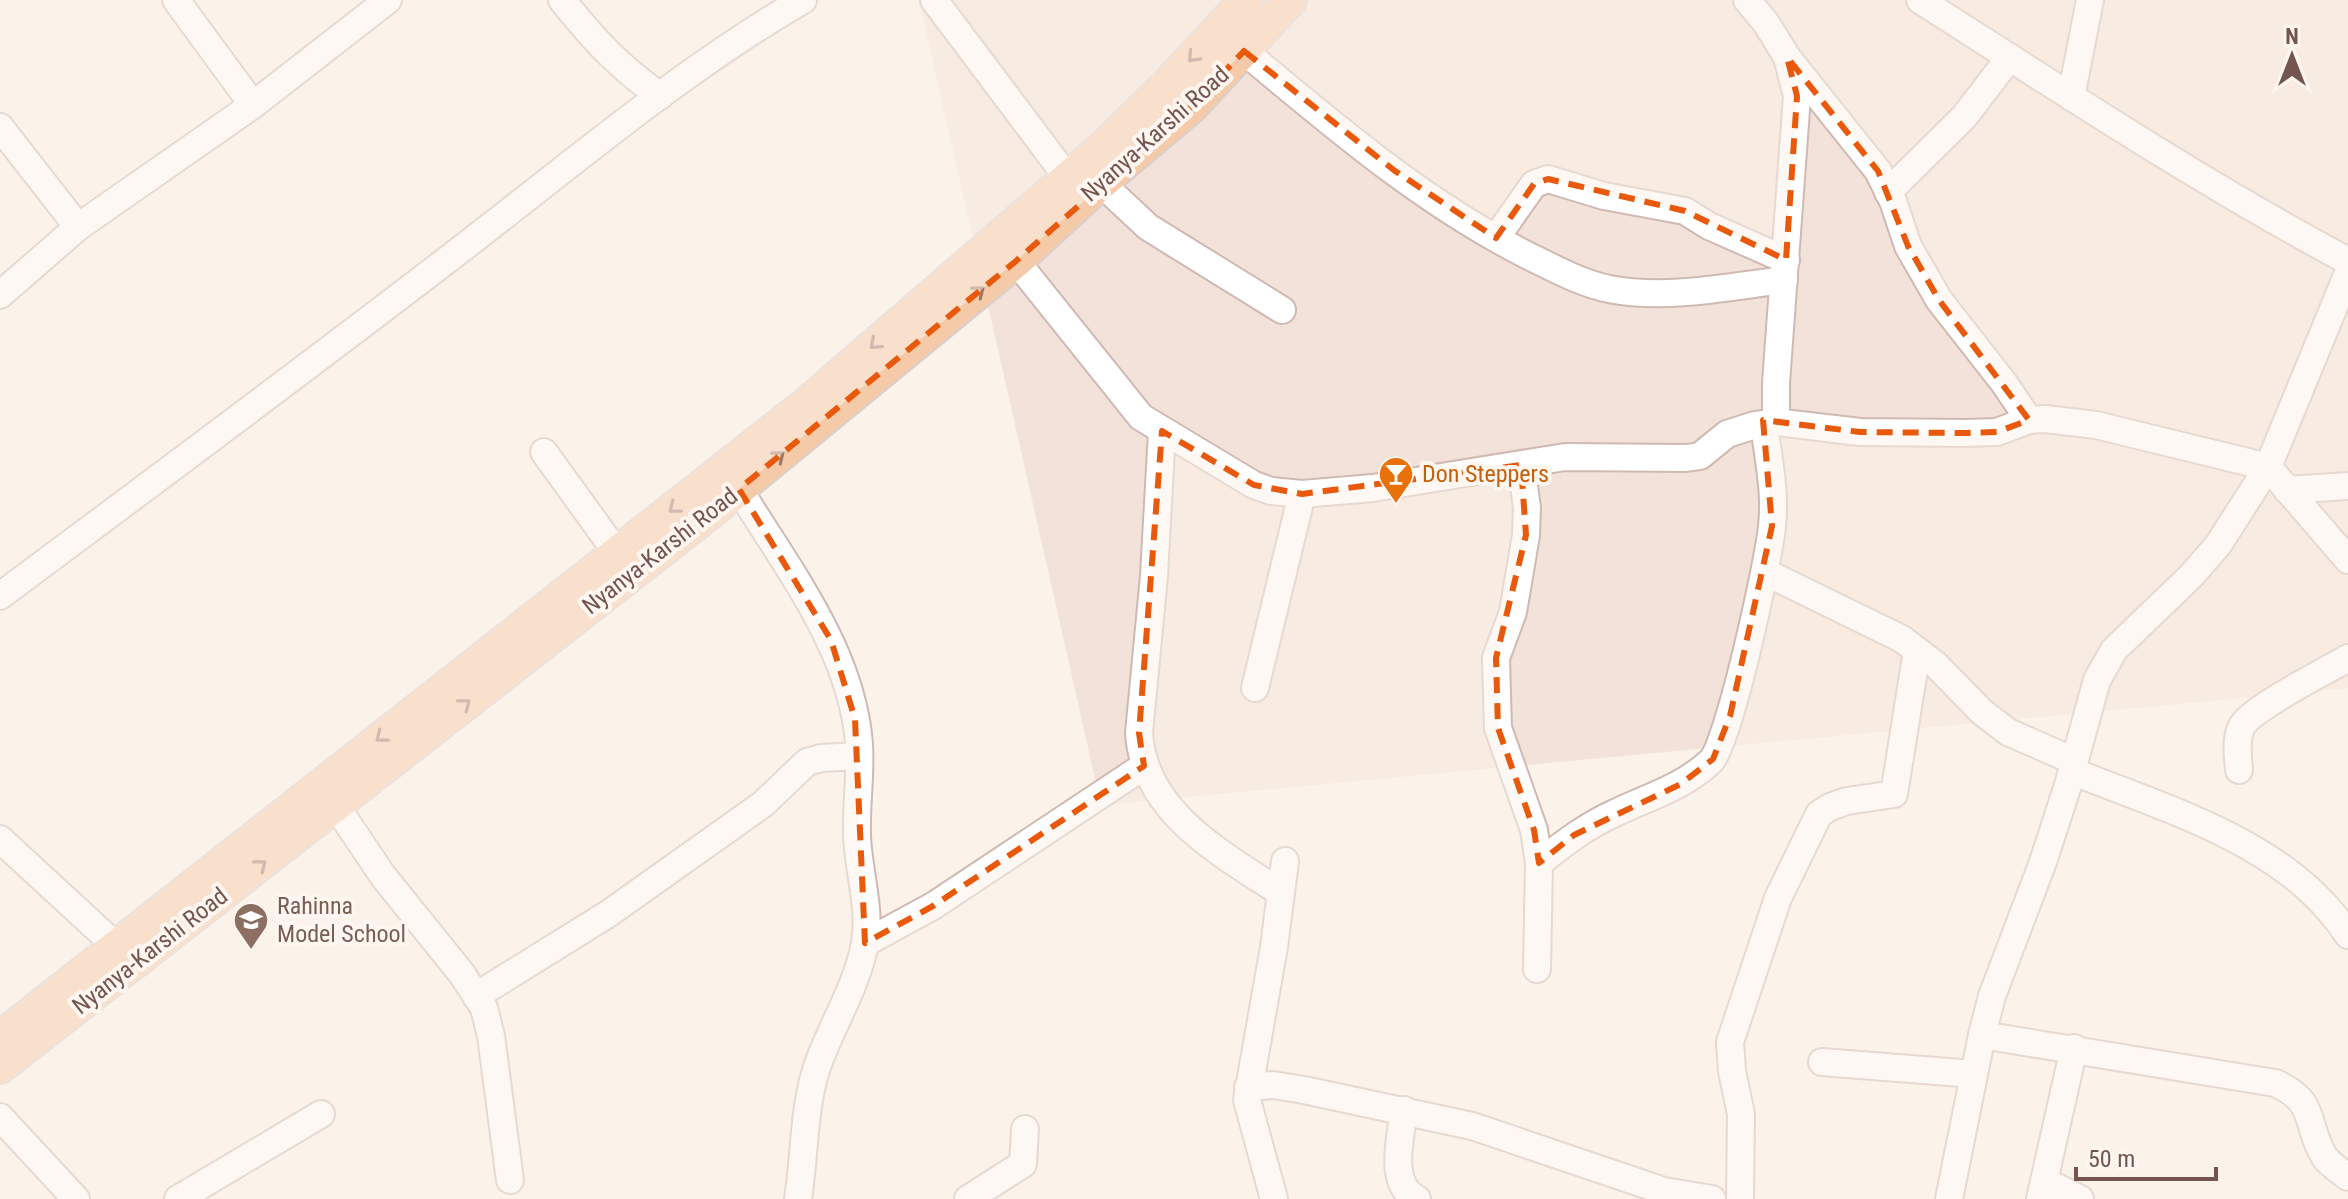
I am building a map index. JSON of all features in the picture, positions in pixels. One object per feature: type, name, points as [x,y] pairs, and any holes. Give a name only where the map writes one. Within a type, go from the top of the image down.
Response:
[{"type":"main road","name":"Nyanya-Karshi Road","points":[[0,1067],[739,489],[828,400],[1158,95],[1246,0]]},
{"type":"main road","name":"Nyanya-Karshi Road","points":[[0,1038],[617,553],[1016,261],[1192,106],[1290,0]]},
{"type":"street","points":[[176,0],[253,105]]},
{"type":"street","points":[[0,295],[78,227],[253,105],[388,0]]},
{"type":"street","points":[[562,0],[596,44],[660,96]]},
{"type":"street","points":[[0,596],[314,363],[660,96],[773,17],[803,0]]},
{"type":"street","points":[[934,0],[1067,177]]},
{"type":"street","points":[[1747,0],[1787,57],[1878,171],[1908,246],[1939,300],[2029,420]]},
{"type":"street","points":[[1920,0],[2195,176],[2348,261]]},
{"type":"street","points":[[2071,97],[2090,0]]},
{"type":"street","points":[[1244,51],[1316,112],[1395,171],[1496,238],[1558,270],[1611,289],[1675,293],[1785,270]]},
{"type":"street","points":[[1539,863],[1574,835],[1612,814],[1681,784],[1713,759],[1730,716],[1765,572],[1772,526],[1770,423],[1776,383],[1797,96],[1787,57]]},
{"type":"street","points":[[1888,192],[1964,117],[2010,57]]},
{"type":"street","points":[[0,127],[78,227]]},
{"type":"street","points":[[1496,238],[1534,184],[1548,179],[1604,196],[1685,211],[1785,270]]},
{"type":"street","points":[[1101,183],[1148,227],[1282,310]]},
{"type":"street","points":[[1016,261],[1141,417],[1254,485],[1271,491],[1302,494],[1373,488],[1565,457],[1700,456],[1727,434],[1770,423],[1860,432],[1966,433],[1997,432],[2029,420],[2045,419],[2096,425],[2268,467],[2348,560]]},
{"type":"street","points":[[1949,1199],[1992,996],[2043,862],[2097,680],[2114,650],[2191,576],[2218,545],[2268,467],[2348,273]]},
{"type":"street","points":[[1162,431],[1154,576],[1139,733],[1144,766],[1175,816],[1217,851],[1281,893]]},
{"type":"street","points":[[544,452],[617,553]]},
{"type":"street","points":[[1521,465],[1527,508],[1526,535],[1513,612],[1496,658],[1498,728],[1534,830],[1539,863],[1537,969]]},
{"type":"street","points":[[2287,490],[2348,486]]},
{"type":"street","points":[[739,489],[831,640],[855,719],[859,756],[857,834],[866,914],[865,943],[840,1016],[817,1068],[807,1114],[798,1199]]},
{"type":"street","points":[[1255,688],[1302,494]]},
{"type":"street","points":[[1765,572],[1902,639],[1936,665],[1982,712],[2008,732],[2073,766],[2254,850],[2302,881],[2337,918],[2348,935]]},
{"type":"street","points":[[1740,1199],[1743,1142],[1730,1042],[1778,898],[1819,814],[1847,801],[1894,794],[1917,651]]},
{"type":"street","points":[[2239,770],[2241,727],[2255,713],[2348,658]]},
{"type":"street","points":[[476,996],[634,896],[763,804],[807,762],[859,756]]},
{"type":"street","points":[[865,943],[933,906],[1144,766]]},
{"type":"street","points":[[336,806],[383,876],[462,974],[484,1008],[491,1036],[510,1180]]},
{"type":"street","points":[[0,839],[116,946]]},
{"type":"street","points":[[1274,1199],[1248,1114],[1248,1087],[1285,861]]},
{"type":"street","points":[[1982,1035],[2275,1083],[2295,1092],[2305,1106],[2324,1157],[2348,1177]]},
{"type":"street","points":[[2074,1048],[2042,1190],[2080,1199]]},
{"type":"street","points":[[1822,1062],[1974,1074]]},
{"type":"street","points":[[1248,1087],[1273,1085],[1304,1090],[1472,1126],[1664,1191],[1712,1199]]},
{"type":"street","points":[[1404,1110],[1397,1168],[1405,1190],[1417,1199]]},
{"type":"street","points":[[178,1199],[321,1114]]},
{"type":"street","points":[[0,1117],[76,1199]]},
{"type":"street","points":[[968,1199],[1023,1164],[1025,1129]]},
{"type":"highlighted area","points":[[1244,51],[1395,171],[1496,238],[1534,184],[1548,179],[1685,211],[1786,260],[1797,96],[1787,57],[1878,171],[1908,246],[1939,300],[2029,420],[1997,432],[1966,433],[1860,432],[1763,420],[1772,526],[1730,716],[1713,759],[1681,784],[1574,835],[1539,863],[1534,830],[1498,728],[1496,658],[1526,535],[1521,465],[1302,494],[1254,485],[1162,431],[1139,733],[1144,766],[933,906],[865,943],[855,719],[831,640],[739,489],[1016,261],[1192,106]]},
{"type":"shaded area","points":[[919,0],[2348,0],[2348,688],[1101,805]]},
{"type":"place","name":"Don Steppers","points":[[1396,505]]},
{"type":"place","name":"Rahinna Model School","points":[[251,951]]}]
